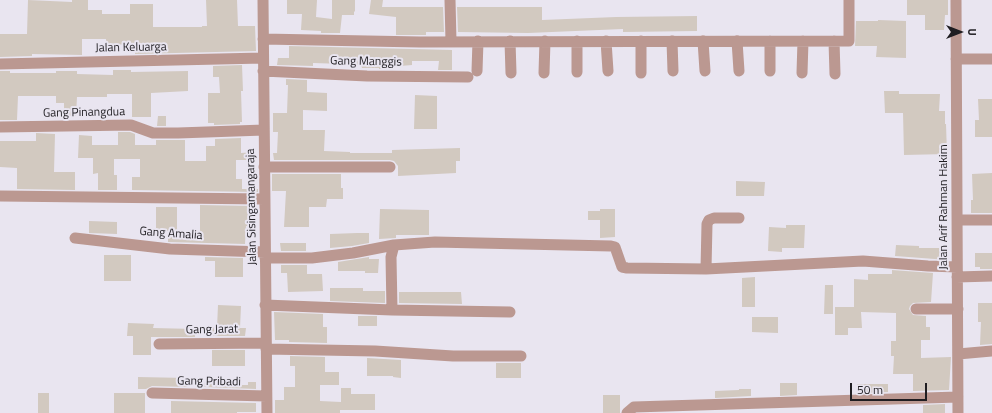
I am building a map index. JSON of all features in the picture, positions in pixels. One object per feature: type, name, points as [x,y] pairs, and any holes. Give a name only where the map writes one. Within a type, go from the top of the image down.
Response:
[{"type":"street","name":"Jalan Sisingamangaraja","points":[[263,0],[266,413]]},
{"type":"street","points":[[450,0],[451,42]]},
{"type":"street","points":[[263,39],[451,42],[849,41],[849,0]]},
{"type":"street","name":"Jalan Arif Rahman Hakim","points":[[956,0],[958,413]]},
{"type":"street","points":[[510,41],[510,73]]},
{"type":"street","points":[[544,41],[544,73]]},
{"type":"street","points":[[576,72],[577,41]]},
{"type":"street","points":[[606,41],[608,71]]},
{"type":"street","points":[[640,73],[641,41]]},
{"type":"street","points":[[672,41],[673,71]]},
{"type":"street","points":[[703,41],[704,71]]},
{"type":"street","points":[[737,41],[739,71]]},
{"type":"street","points":[[770,41],[770,71]]},
{"type":"street","points":[[802,73],[803,41]]},
{"type":"street","points":[[834,41],[835,74]]},
{"type":"street","name":"Gang Manggis","points":[[263,71],[367,76],[473,74],[478,42]]},
{"type":"street","name":"Jalan Keluarga","points":[[0,64],[263,58]]},
{"type":"street","points":[[956,59],[992,59]]},
{"type":"street","name":"Gang Pinangdua","points":[[0,127],[131,125],[153,132],[172,133],[264,130]]},
{"type":"street","points":[[264,167],[390,166]]},
{"type":"street","points":[[0,196],[264,199]]},
{"type":"street","points":[[739,218],[714,218],[709,220],[707,224],[706,269],[863,261],[992,276]]},
{"type":"street","points":[[957,220],[992,220]]},
{"type":"street","name":"Gang Amalia","points":[[75,238],[170,249],[312,258],[353,253],[394,245],[435,242],[611,246],[616,247],[622,267],[706,269]]},
{"type":"street","points":[[392,310],[391,256],[394,245]]},
{"type":"street","points":[[265,305],[392,310],[510,312]]},
{"type":"street","points":[[916,309],[958,309]]},
{"type":"street","name":"Gang Jarat","points":[[159,344],[266,346],[453,356],[520,356]]},
{"type":"street","points":[[958,354],[992,351]]},
{"type":"street","name":"Gang Pribadi","points":[[152,393],[266,396]]},
{"type":"street","points":[[627,413],[634,407],[958,397]]},
{"type":"building","points":[[28,0],[72,2],[72,0],[88,0],[88,10],[102,10],[102,14],[130,14],[130,4],[153,4],[153,27],[202,27],[207,26],[206,0],[237,0],[238,26],[255,26],[256,51],[135,54],[135,44],[106,45],[106,39],[82,39],[82,55],[32,54],[32,56],[0,57],[0,34],[27,34]]},
{"type":"building","points":[[287,0],[317,0],[316,17],[332,19],[332,0],[355,0],[355,12],[354,11],[354,15],[342,15],[340,33],[321,33],[321,31],[301,30],[302,14],[287,14]]},
{"type":"building","points":[[371,0],[383,0],[382,7],[443,7],[444,32],[426,32],[426,35],[396,35],[396,17],[369,14]]},
{"type":"building","points":[[907,0],[948,0],[948,15],[945,15],[944,30],[925,30],[925,15],[907,15]]},
{"type":"building","points":[[457,7],[542,7],[542,20],[697,16],[697,31],[623,32],[623,29],[528,33],[458,32]]},
{"type":"building","points":[[856,21],[906,21],[906,58],[876,57],[877,46],[855,46]]},
{"type":"building","points":[[289,46],[452,50],[452,70],[438,70],[439,61],[412,61],[412,65],[388,67],[388,69],[362,68],[361,65],[343,64],[313,63],[313,66],[277,65],[278,58],[289,58]]},
{"type":"building","points":[[242,65],[242,122],[240,122],[240,124],[214,125],[214,123],[208,123],[208,93],[220,93],[219,77],[213,77],[213,66]]},
{"type":"building","points":[[113,70],[131,70],[131,72],[188,71],[188,91],[151,93],[151,117],[132,117],[132,94],[107,94],[107,97],[77,97],[76,116],[64,116],[64,103],[56,103],[56,96],[18,96],[17,120],[0,120],[0,71],[10,71],[10,73],[56,73],[56,71],[77,71],[77,74],[113,75]]},
{"type":"building","points":[[286,79],[307,80],[307,92],[327,93],[327,111],[303,110],[303,130],[325,130],[324,151],[350,153],[392,153],[392,150],[460,148],[460,161],[456,161],[456,173],[398,176],[398,166],[394,161],[390,160],[274,160],[273,153],[277,153],[278,132],[273,132],[273,113],[287,113],[288,85],[286,85]]},
{"type":"building","points":[[884,91],[899,91],[899,94],[940,94],[939,111],[945,111],[947,154],[904,155],[903,113],[885,113]]},
{"type":"building","points":[[415,95],[437,96],[437,129],[414,129]]},
{"type":"building","points":[[978,99],[992,99],[992,137],[975,137],[975,120],[979,120]]},
{"type":"building","points":[[158,116],[166,116],[166,126],[157,126]]},
{"type":"building","points":[[118,132],[130,132],[135,134],[135,145],[156,145],[156,140],[185,140],[185,161],[206,161],[206,146],[215,146],[215,139],[241,138],[241,153],[255,152],[255,160],[236,160],[236,179],[242,179],[242,189],[258,189],[258,192],[132,190],[132,177],[140,177],[140,159],[114,159],[114,175],[117,175],[117,190],[98,190],[98,173],[93,174],[93,158],[78,158],[79,135],[92,136],[92,145],[118,145]]},
{"type":"building","points":[[36,133],[55,134],[54,172],[75,172],[75,190],[17,189],[17,168],[0,167],[0,141],[36,141]]},
{"type":"building","points":[[992,173],[992,213],[971,213],[971,200],[973,200],[972,174]]},
{"type":"building","points":[[272,174],[341,174],[343,199],[327,199],[326,207],[309,207],[309,227],[284,227],[286,191],[272,191]]},
{"type":"building","points":[[736,181],[765,182],[764,196],[736,196]]},
{"type":"building","points":[[200,205],[250,206],[250,226],[246,226],[245,244],[168,242],[168,231],[156,231],[156,207],[177,207],[177,234],[200,235]]},
{"type":"building","points":[[380,209],[429,210],[429,235],[396,235],[396,238],[379,239]]},
{"type":"building","points":[[600,209],[615,209],[615,237],[600,238],[600,220],[588,220],[588,211],[600,211]]},
{"type":"building","points":[[89,221],[117,222],[117,234],[89,233]]},
{"type":"building","points":[[786,225],[805,225],[804,248],[782,248],[782,252],[768,251],[769,227],[786,228]]},
{"type":"building","points":[[369,233],[369,243],[330,248],[330,234]]},
{"type":"building","points":[[280,243],[306,243],[306,251],[281,251]]},
{"type":"building","points":[[896,245],[919,246],[919,248],[948,248],[948,260],[895,256]]},
{"type":"building","points":[[975,253],[992,253],[992,269],[980,269],[980,267],[975,267]]},
{"type":"building","points":[[104,255],[131,255],[131,281],[104,281]]},
{"type":"building","points":[[205,257],[243,258],[243,277],[215,277],[215,261],[205,261]]},
{"type":"building","points":[[369,257],[369,259],[379,259],[378,273],[365,273],[365,271],[338,271],[338,262]]},
{"type":"building","points":[[281,265],[307,265],[307,274],[322,274],[323,291],[288,292],[287,273],[281,273]]},
{"type":"building","points":[[892,270],[933,273],[931,302],[913,303],[909,309],[913,315],[926,316],[926,327],[930,327],[930,340],[921,340],[921,358],[951,357],[949,390],[913,391],[913,374],[893,374],[894,356],[891,356],[891,341],[896,341],[896,313],[861,312],[862,328],[848,328],[848,335],[835,335],[835,307],[854,307],[854,279],[868,280],[868,274],[892,274]]},
{"type":"building","points":[[755,277],[755,307],[742,307],[742,278]]},
{"type":"building","points":[[825,285],[833,285],[833,314],[824,314]]},
{"type":"building","points":[[330,288],[363,288],[363,291],[385,291],[385,303],[330,301]]},
{"type":"building","points":[[399,292],[461,292],[462,304],[399,303]]},
{"type":"building","points":[[978,303],[992,303],[992,344],[980,345],[981,322],[978,322]]},
{"type":"building","points":[[218,305],[241,306],[240,328],[246,328],[245,336],[212,336],[212,327],[217,328]]},
{"type":"building","points":[[274,312],[323,314],[323,327],[327,327],[327,343],[275,340]]},
{"type":"building","points":[[358,316],[377,316],[377,326],[358,326]]},
{"type":"building","points":[[752,317],[778,317],[778,333],[752,332]]},
{"type":"building","points":[[128,323],[154,324],[153,328],[195,329],[195,337],[151,337],[151,355],[133,355],[133,336],[127,336]]},
{"type":"building","points":[[212,350],[245,350],[245,366],[212,366]]},
{"type":"building","points":[[290,356],[325,357],[325,372],[339,372],[339,385],[320,385],[320,401],[341,402],[341,388],[351,388],[351,394],[375,394],[375,410],[340,410],[340,413],[275,413],[275,400],[284,400],[284,387],[295,387],[295,366],[290,366]]},
{"type":"building","points":[[367,358],[401,360],[401,378],[393,376],[367,376]]},
{"type":"building","points":[[496,363],[521,363],[521,378],[496,378]]},
{"type":"building","points":[[138,377],[187,378],[187,387],[152,386],[146,389],[138,389]]},
{"type":"building","points":[[205,382],[223,383],[223,385],[248,385],[248,382],[256,382],[256,389],[204,387]]},
{"type":"building","points":[[780,383],[797,383],[797,395],[780,396]]},
{"type":"building","points":[[857,384],[888,384],[888,392],[857,393]]},
{"type":"building","points":[[751,389],[751,396],[715,398],[715,391]]},
{"type":"building","points":[[38,393],[49,393],[49,413],[38,413]]},
{"type":"building","points":[[114,393],[145,393],[145,413],[114,413]]},
{"type":"building","points":[[603,395],[620,395],[620,413],[603,413]]},
{"type":"building","points":[[171,401],[256,403],[256,412],[171,413]]},
{"type":"building","points":[[945,404],[945,413],[923,413],[923,405]]}]
